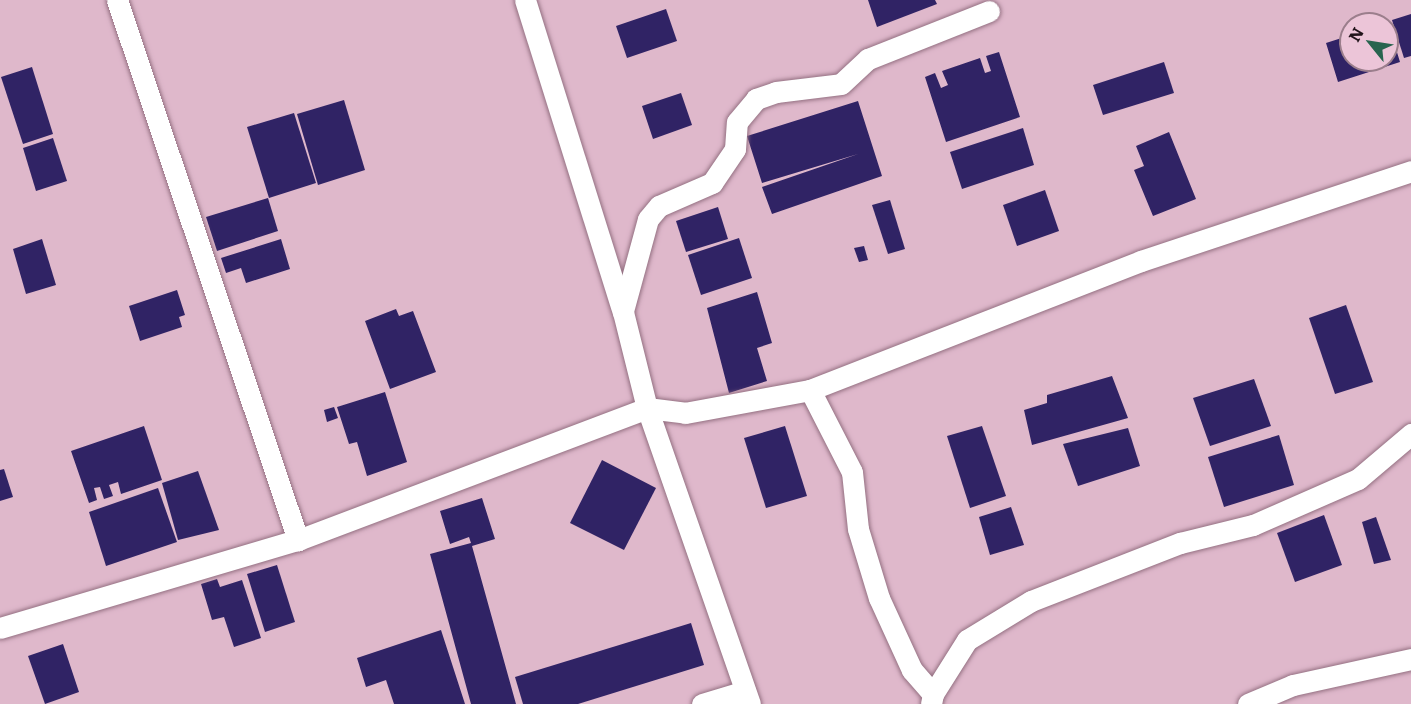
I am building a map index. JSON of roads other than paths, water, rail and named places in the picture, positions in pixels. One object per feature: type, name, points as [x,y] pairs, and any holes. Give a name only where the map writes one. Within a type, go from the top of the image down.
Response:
[{"type":"street","points":[[117,0],[298,540]]},
{"type":"street","points":[[525,0],[623,312],[647,408],[747,698],[702,704]]},
{"type":"street","points":[[623,312],[648,219],[659,206],[711,183],[735,149],[737,122],[756,99],[776,92],[841,84],[868,59],[989,11]]},
{"type":"street","points":[[0,628],[298,540],[647,408],[685,413],[810,390],[1141,261],[1411,171]]},
{"type":"street","points":[[810,390],[852,472],[858,529],[879,598],[912,670],[932,699],[967,640],[1031,601],[1180,543],[1253,525],[1358,479],[1411,434]]},
{"type":"street","points":[[1248,704],[1293,685],[1411,659]]}]
